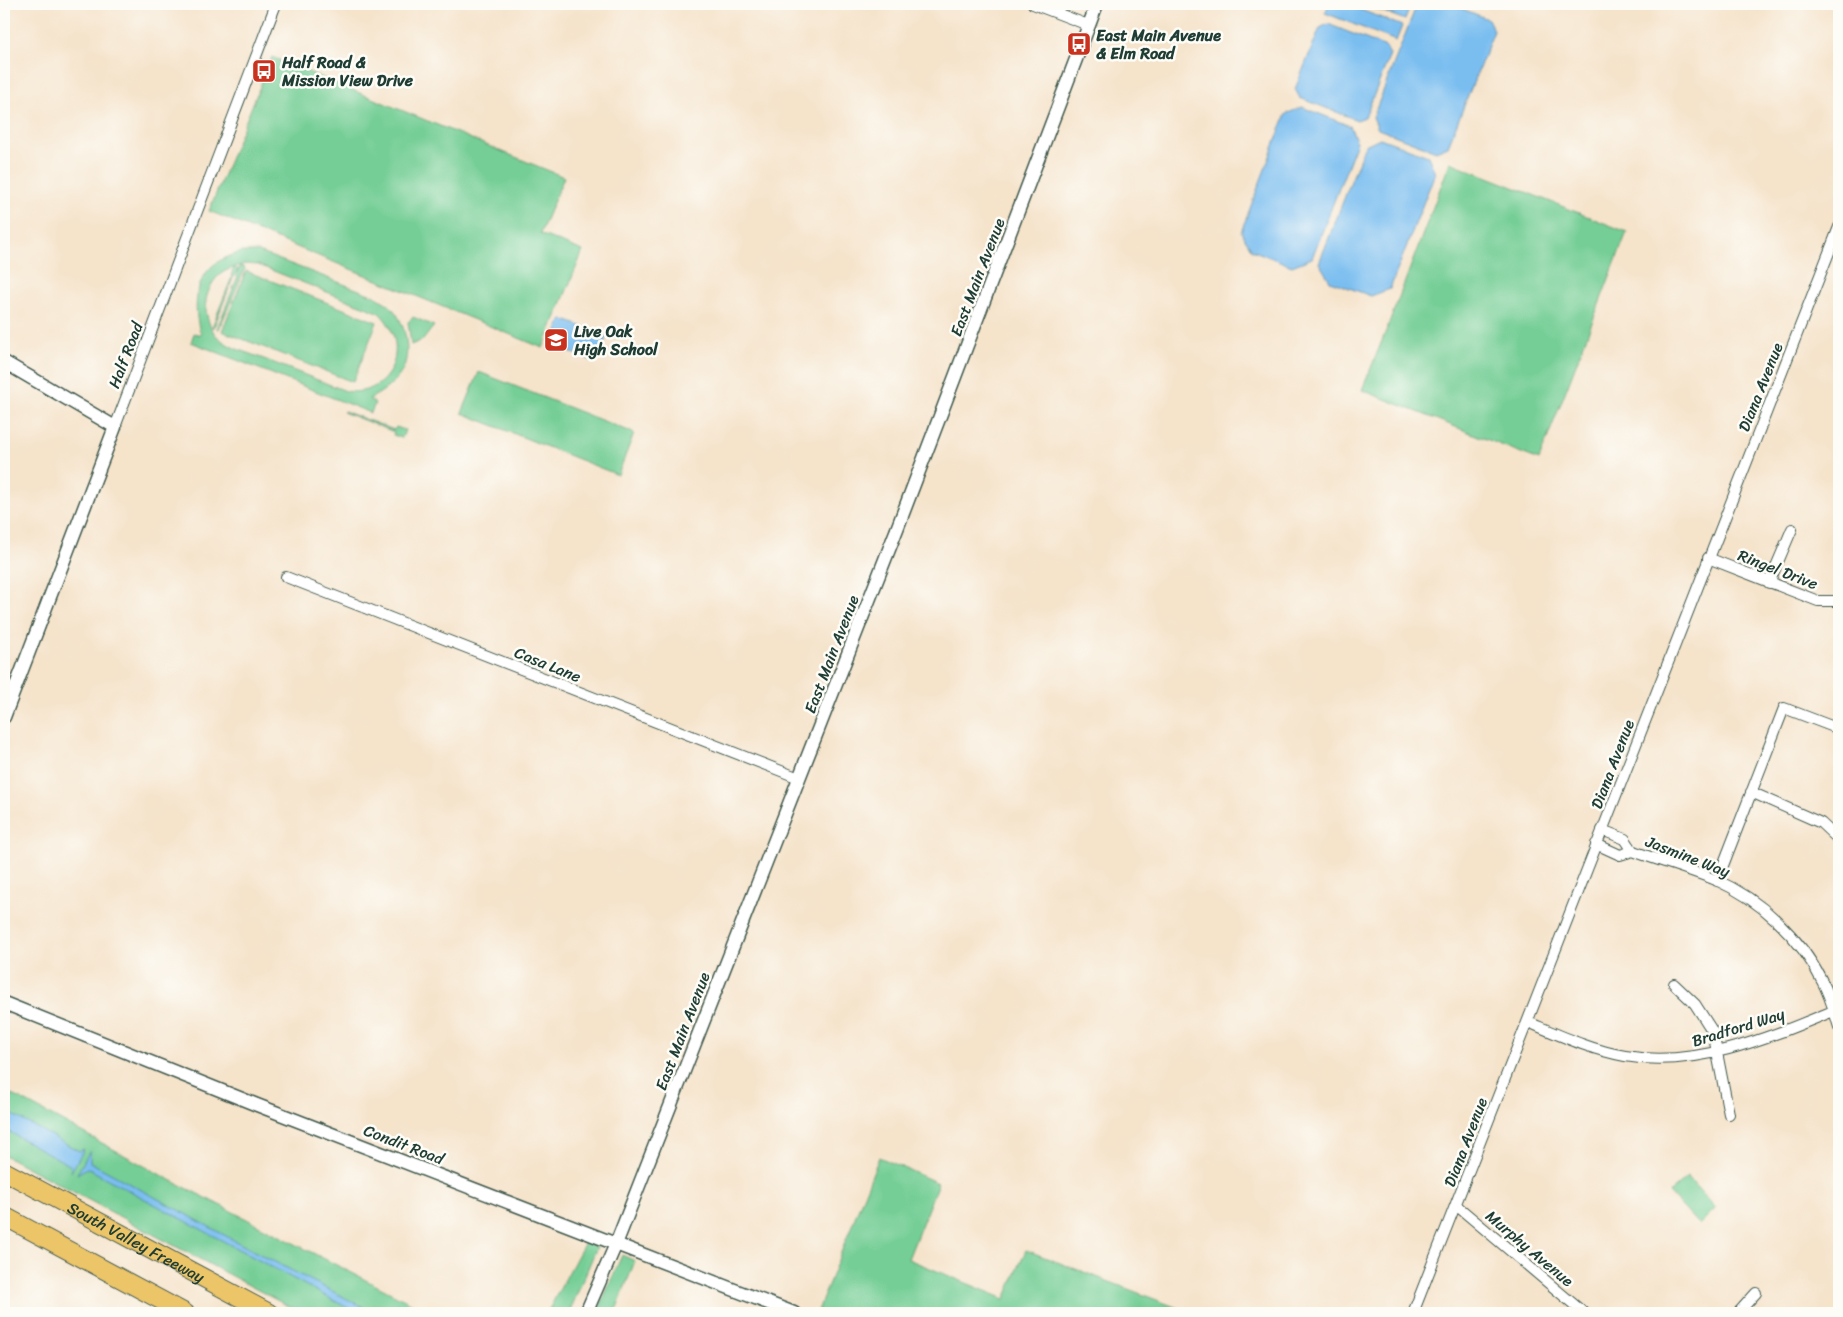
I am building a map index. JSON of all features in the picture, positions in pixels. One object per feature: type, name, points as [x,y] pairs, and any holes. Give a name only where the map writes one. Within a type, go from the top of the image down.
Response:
[{"type":"highway","name":"South Valley Freeway","points":[[4,1171],[269,1313]]},
{"type":"highway","points":[[4,1216],[185,1313]]},
{"type":"street","name":"Half Road","points":[[4,717],[276,4]]},
{"type":"street","points":[[1033,4],[1088,26]]},
{"type":"street","name":"East Main Avenue","points":[[586,1313],[616,1244],[800,778],[994,278],[1097,4]]},
{"type":"street","name":"Diana Avenue","points":[[1413,1313],[1839,227]]},
{"type":"street","points":[[4,362],[114,427]]},
{"type":"street","points":[[1769,583],[1792,528]]},
{"type":"street","name":"Ringel Drive","points":[[1708,558],[1818,601],[1839,601]]},
{"type":"street","name":"Casa Lane","points":[[286,577],[800,778]]},
{"type":"street","points":[[1717,881],[1784,708],[1839,729]]},
{"type":"street","points":[[1751,792],[1821,823],[1839,840]]},
{"type":"street","name":"Jasmine Way","points":[[1602,830],[1625,839],[1633,851],[1717,881],[1753,901],[1780,925],[1805,952],[1837,1010],[1839,1027]]},
{"type":"street","name":"Jasmine Way","points":[[1596,844],[1620,855],[1633,851]]},
{"type":"street","points":[[1674,984],[1696,1004],[1713,1032],[1729,1114]]},
{"type":"street","name":"Condit Road","points":[[4,1003],[257,1105],[794,1313]]},
{"type":"street","name":"Bradford Way","points":[[1528,1022],[1582,1044],[1624,1056],[1668,1059],[1686,1058],[1718,1052],[1837,1010]]},
{"type":"street","name":"Murphy Avenue","points":[[1456,1205],[1584,1313]]},
{"type":"street","points":[[1738,1313],[1756,1293]]},
{"type":"green space","points":[[272,57],[564,177],[540,234],[583,251],[543,348],[209,211]]},
{"type":"green space","points":[[1450,162],[1627,232],[1539,460],[1362,390]]},
{"type":"green space","points":[[242,252],[259,252],[375,296],[388,304],[394,311],[406,338],[407,348],[404,368],[396,380],[386,389],[369,399],[375,403],[371,413],[191,342],[194,333],[201,335],[196,303],[201,282],[206,273],[213,265],[223,259]],"holes":[[[245,264],[258,265],[378,312],[388,324],[394,338],[395,352],[392,365],[386,377],[376,386],[362,391],[346,391],[240,350],[219,338],[212,330],[206,312],[207,296],[213,283],[221,274],[231,268]]]},
{"type":"green space","points":[[240,266],[245,268],[219,329],[217,329],[238,276],[238,270],[233,278],[214,327],[212,327],[232,277],[234,267],[239,270]]},
{"type":"green space","points":[[246,271],[377,322],[353,382],[222,331]]},
{"type":"green space","points":[[413,317],[434,326],[423,340],[411,345],[408,322]]},
{"type":"green space","points":[[479,372],[634,433],[618,475],[462,413]]},
{"type":"green space","points":[[344,411],[394,430],[396,427],[405,430],[402,438],[393,435],[394,432]]},
{"type":"green space","points":[[4,1090],[161,1175],[430,1313],[301,1313],[4,1155]]},
{"type":"green space","points":[[879,1157],[938,1183],[908,1259],[1005,1299],[1026,1250],[1191,1313],[817,1313]]},
{"type":"green space","points":[[1687,1177],[1716,1208],[1699,1225],[1669,1193]]},
{"type":"green space","points":[[585,1242],[597,1247],[569,1313],[547,1313]]},
{"type":"green space","points":[[622,1255],[635,1261],[615,1313],[597,1313]]},
{"type":"water","points":[[1329,4],[1346,4],[1402,26],[1396,41],[1325,13]]},
{"type":"water","points":[[1363,4],[1411,4],[1405,20]]},
{"type":"water","points":[[1417,4],[1450,4],[1488,19],[1494,31],[1448,146],[1436,151],[1378,129],[1373,117]]},
{"type":"water","points":[[1328,24],[1386,47],[1390,55],[1365,117],[1357,120],[1300,98],[1295,89],[1320,28]]},
{"type":"water","points":[[1302,107],[1350,126],[1357,142],[1312,258],[1292,266],[1252,250],[1241,232],[1286,114]]},
{"type":"water","points":[[1380,138],[1428,156],[1435,173],[1390,289],[1371,296],[1330,281],[1319,263],[1365,145]]},
{"type":"water","points":[[562,319],[607,336],[596,362],[551,345]]},
{"type":"water","points":[[4,1110],[79,1151],[84,1149],[71,1172],[71,1166],[4,1129]]},
{"type":"water","points":[[90,1151],[90,1162],[263,1256],[375,1313],[357,1313],[87,1168],[77,1174]]},
{"type":"place","name":"East Main Avenue & Elm Road","points":[[1079,44]]},
{"type":"place","name":"Half Road & Mission View Drive","points":[[264,71]]},
{"type":"place","name":"Live Oak High School","points":[[556,340]]}]
